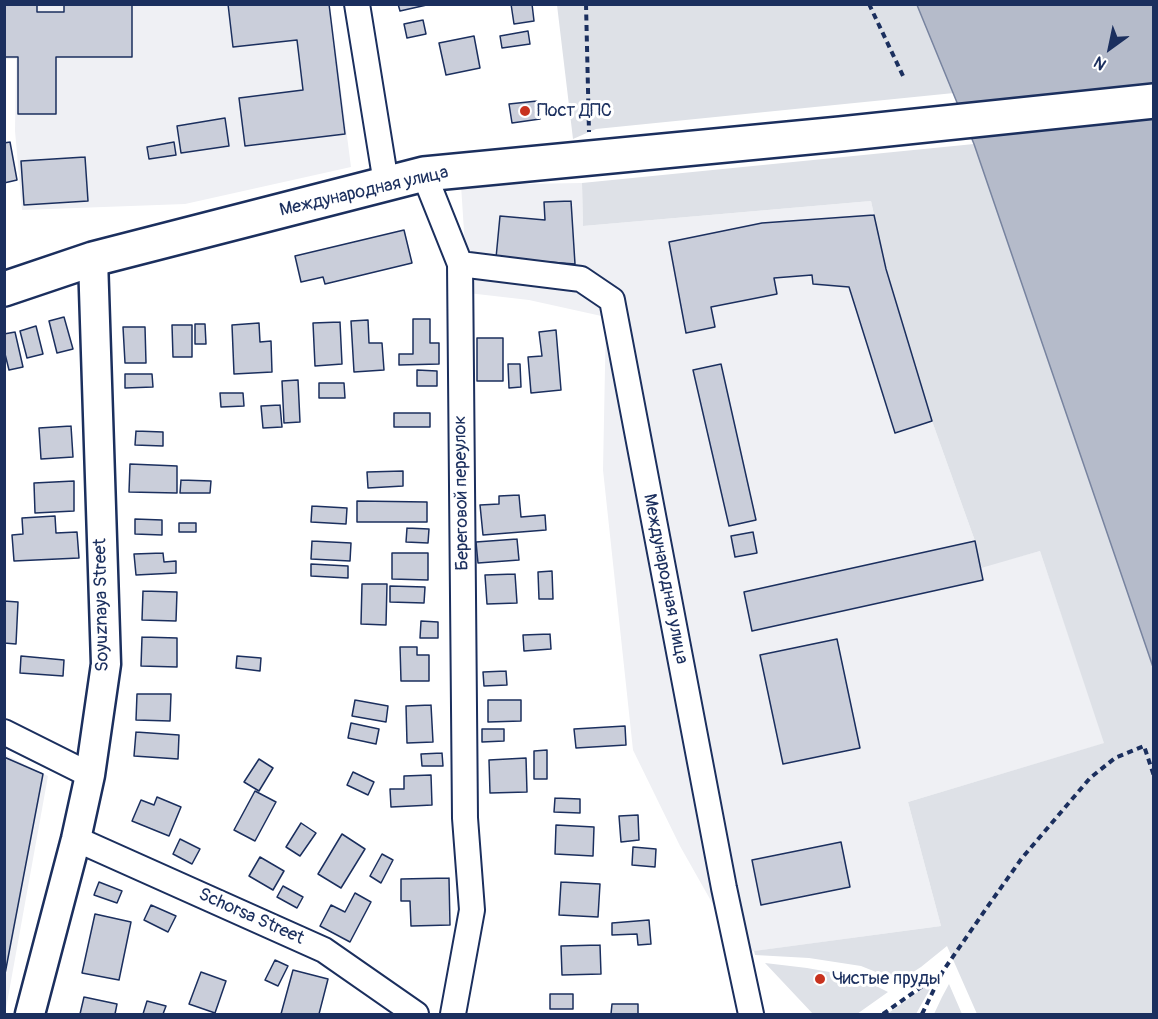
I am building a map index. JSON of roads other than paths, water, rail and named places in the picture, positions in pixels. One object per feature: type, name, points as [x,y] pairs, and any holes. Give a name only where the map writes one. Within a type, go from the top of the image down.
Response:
[{"type":"main road","name":"Международная улица","points":[[4,289],[93,259],[424,174],[1154,101]]},
{"type":"street","points":[[357,4],[386,183]]},
{"type":"street","name":"Береговой переулок","points":[[424,174],[460,264],[465,818],[472,910],[453,1014]]},
{"type":"street","name":"Soyuznaya Street","points":[[30,1014],[76,839],[90,775],[106,664],[93,259]]},
{"type":"street","name":"Международная улица","points":[[460,264],[581,279],[612,300],[724,888],[751,1014]]},
{"type":"street","points":[[4,732],[90,775]]},
{"type":"street","name":"Schorsa Street","points":[[76,839],[324,950],[416,1014]]},
{"type":"water","points":[[917,5],[1153,5],[1153,667],[974,144]]},
{"type":"place","name":"Пост ДПС","points":[[525,111]]},
{"type":"place","name":"Чистые пруды","points":[[820,979]]}]
